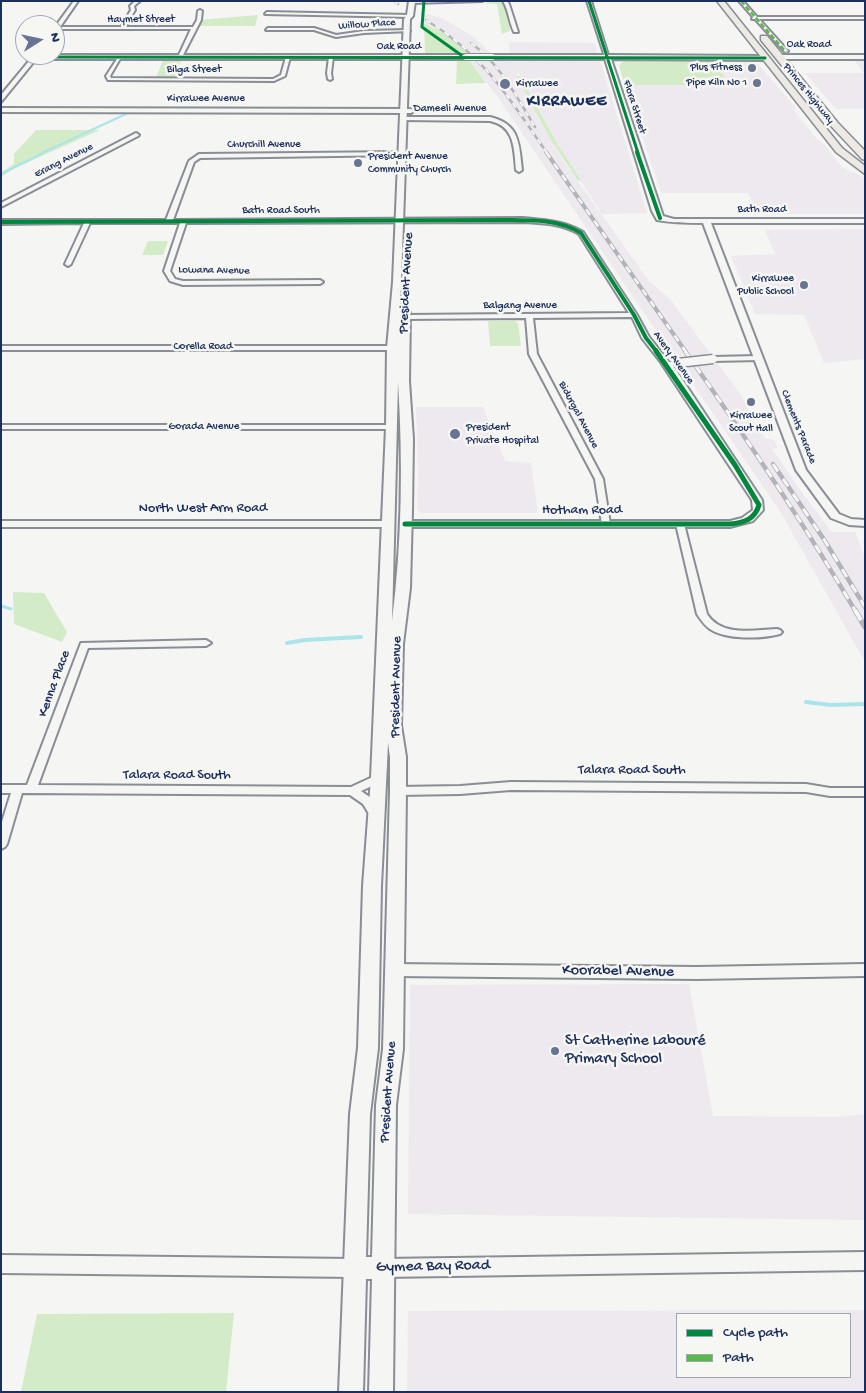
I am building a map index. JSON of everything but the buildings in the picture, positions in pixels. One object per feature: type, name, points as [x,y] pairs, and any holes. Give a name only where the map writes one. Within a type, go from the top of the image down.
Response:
[{"type":"highway","name":"Princes Highway","points":[[720,1],[839,150],[865,171]]},
{"type":"highway","name":"Princes Highway","points":[[732,1],[783,55],[835,125],[865,157]]},
{"type":"highway","name":"Oak Road","points":[[765,58],[783,55]]},
{"type":"main road","name":"President Avenue","points":[[381,1392],[386,1105],[393,1049],[393,970],[398,791],[398,757],[393,725],[394,679],[396,644],[404,588],[405,524],[406,428],[396,317],[409,180],[407,19],[410,16],[412,2]]},
{"type":"main road","name":"President Avenue","points":[[410,16],[415,19],[416,36]]},
{"type":"main road","points":[[415,68],[416,45]]},
{"type":"main road","name":"President Avenue","points":[[351,1392],[360,1114],[368,1048],[372,886],[379,778],[392,427],[398,348],[405,317],[406,221],[403,154],[407,115],[414,91]]},
{"type":"main road","name":"Gorada Avenue","points":[[392,427],[406,428]]},
{"type":"main road","name":"North West Arm Road","points":[[388,524],[405,524]]},
{"type":"main road","points":[[372,886],[384,838],[387,796],[392,791],[398,791]]},
{"type":"main road","name":"Koorabel Avenue","points":[[371,970],[393,970]]},
{"type":"main road","name":"Gymea Bay Road","points":[[354,1268],[383,1268]]},
{"type":"street","points":[[65,16],[76,1]]},
{"type":"street","points":[[122,28],[133,10],[132,6],[138,1]]},
{"type":"street","points":[[412,2],[480,1]]},
{"type":"street","points":[[504,1],[508,5],[516,31]]},
{"type":"street","name":"Flora Street","points":[[589,1],[656,211],[660,218]]},
{"type":"street","name":"Princes Highway","points":[[740,1],[783,55]]},
{"type":"street","points":[[194,28],[199,20],[200,11]]},
{"type":"street","points":[[267,13],[410,16]]},
{"type":"street","points":[[754,18],[865,18]]},
{"type":"street","name":"Haymet Street","points":[[65,29],[194,28],[180,57]]},
{"type":"street","name":"Willow Place","points":[[268,29],[314,29],[336,36],[364,32],[408,31]]},
{"type":"street","name":"Oak Road","points":[[783,55],[865,56]]},
{"type":"street","name":"Oak Road","points":[[65,56],[765,58]]},
{"type":"street","points":[[330,79],[331,56]]},
{"type":"street","name":"Bilga Street","points":[[119,57],[108,76],[110,79],[274,80],[283,76],[288,57]]},
{"type":"street","points":[[1,100],[27,65]]},
{"type":"street","name":"Kirrawee Avenue","points":[[1,110],[407,115]]},
{"type":"street","name":"Dameeli Avenue","points":[[407,115],[490,119],[503,122],[511,128],[514,134],[519,170]]},
{"type":"street","name":"Erang Avenue","points":[[1,204],[136,135]]},
{"type":"street","name":"Churchill Avenue","points":[[169,222],[192,161],[199,156],[403,154]]},
{"type":"street","name":"Bath Road","points":[[660,218],[674,221],[865,221]]},
{"type":"street","name":"Lowana Avenue","points":[[184,221],[167,272],[172,280],[183,283],[320,282]]},
{"type":"street","name":"Clements Parade","points":[[706,221],[801,470],[832,512],[844,521],[865,524]]},
{"type":"street","name":"Bath Road South","points":[[1,222],[560,222]]},
{"type":"street","points":[[68,264],[88,222]]},
{"type":"street","name":"Avery Avenue","points":[[560,222],[581,233],[634,315],[646,338],[673,364],[753,493],[759,505],[756,514]]},
{"type":"street","name":"Balgang Avenue","points":[[405,317],[634,315]]},
{"type":"street","name":"Bidurgal Avenue","points":[[529,316],[533,354],[599,480],[606,524]]},
{"type":"street","name":"Corella Road","points":[[1,348],[398,348]]},
{"type":"street","points":[[673,364],[713,359],[757,358]]},
{"type":"street","name":"Gorada Avenue","points":[[1,427],[392,427]]},
{"type":"street","name":"Hotham Road","points":[[405,524],[738,523],[748,520],[756,514]]},
{"type":"street","name":"North West Arm Road","points":[[1,524],[388,524]]},
{"type":"street","points":[[680,524],[702,614],[707,623],[718,630],[732,633],[777,632]]},
{"type":"street","name":"Kenna Place","points":[[31,790],[84,645],[206,643]]},
{"type":"street","name":"Talara Road South","points":[[1,788],[31,790],[352,791],[379,778]]},
{"type":"street","name":"Talara Road South","points":[[398,791],[460,790],[511,786],[626,786],[806,788],[830,792],[865,792]]},
{"type":"street","points":[[1,844],[18,789]]},
{"type":"street","points":[[352,791],[367,801],[377,817]]},
{"type":"street","name":"Koorabel Avenue","points":[[393,970],[697,973],[865,970]]},
{"type":"street","name":"Gymea Bay Road","points":[[383,1268],[865,1261]]},
{"type":"street","name":"Gymea Bay Road","points":[[1,1264],[354,1268]]},
{"type":"shaded area","points":[[424,13],[444,19],[474,37],[491,54],[469,54],[463,47],[438,29],[424,23]]},
{"type":"shaded area","points":[[509,42],[595,43],[597,53],[510,53]]},
{"type":"shaded area","points":[[468,59],[600,60],[647,213],[602,214],[558,145],[518,72],[516,77],[562,159],[649,281],[670,299],[710,353],[704,355],[711,364],[717,363],[742,396],[752,414],[748,415],[766,439],[773,439],[778,448],[772,449],[803,494],[832,532],[855,532],[865,558],[865,662],[780,511],[681,367],[690,366],[685,358],[675,359],[497,96]]},
{"type":"shaded area","points":[[854,60],[865,60],[865,109],[836,109],[805,73],[864,73]]},
{"type":"shaded area","points":[[715,61],[745,61],[758,64],[796,108],[794,110],[815,137],[824,144],[842,167],[865,178],[865,214],[758,214],[748,193],[661,193],[625,85],[727,85]]},
{"type":"shaded area","name":"Kirrawee Public School","points":[[865,229],[865,359],[824,363],[804,315],[755,314],[731,256],[775,254],[765,230]]},
{"type":"shaded area","name":"President Private Hospital","points":[[416,407],[483,407],[505,461],[531,463],[538,513],[421,513],[417,510]]},
{"type":"shaded area","name":"St Catherine Labouré Primary School","points":[[689,984],[713,1116],[838,1117],[865,1114],[865,1220],[408,1214],[410,985]]},
{"type":"shaded area","points":[[865,1310],[865,1392],[407,1392],[408,1311]]},
{"type":"green space","points":[[501,1],[505,5],[510,31],[502,34],[497,4],[479,3]]},
{"type":"green space","points":[[258,15],[255,26],[197,26],[199,20]]},
{"type":"green space","points":[[424,23],[456,40],[469,54],[425,53]]},
{"type":"green space","points":[[457,59],[468,59],[486,83],[456,84]]},
{"type":"green space","points":[[163,60],[181,60],[174,79],[156,78]]},
{"type":"green space","points":[[625,61],[715,61],[728,85],[625,85],[619,66]]},
{"type":"green space","points":[[516,76],[520,76],[558,145],[581,180],[578,181],[551,140]]},
{"type":"green space","points":[[36,130],[100,130],[15,168],[1,177],[1,173],[14,164],[14,154]]},
{"type":"green space","points":[[148,241],[168,241],[163,255],[142,255]]},
{"type":"green space","points":[[488,321],[515,321],[518,323],[521,346],[490,346]]},
{"type":"green space","points":[[13,592],[44,593],[67,632],[62,642],[14,624]]},
{"type":"green space","points":[[234,1313],[226,1392],[21,1392],[37,1314]]},
{"type":"waterway","points":[[42,153],[128,113]]},
{"type":"waterway","points":[[1,174],[45,152]]},
{"type":"waterway","points":[[1,606],[11,609]]},
{"type":"waterway","points":[[287,643],[305,640],[361,637]]},
{"type":"waterway","points":[[806,702],[831,705],[865,704]]},
{"type":"railway","points":[[394,1],[398,4]]},
{"type":"railway","points":[[426,20],[447,34],[480,63],[508,96],[547,153]]},
{"type":"railway","points":[[471,43],[499,71],[535,127]]},
{"type":"railway","points":[[546,152],[686,352]]},
{"type":"railway","points":[[685,351],[773,480],[856,612]]},
{"type":"railway","points":[[773,464],[825,541],[865,607]]},
{"type":"railway","points":[[855,610],[865,627]]},
{"type":"marked path","points":[[741,1],[786,52]]},
{"type":"cycle path","points":[[424,1],[422,27],[461,55]]},
{"type":"cycle path","points":[[589,1],[656,211],[660,218]]},
{"type":"cycle path","points":[[65,57],[765,58]]},
{"type":"cycle path","points":[[1,222],[523,220],[542,221],[572,227],[581,233],[634,315],[646,338],[667,364],[735,465],[759,505],[758,510],[749,520],[730,524],[405,524]]},
{"type":"place","name":"Plus Fitness","points":[[752,68]]},
{"type":"place","name":"Pipe Kiln No 1","points":[[757,83]]},
{"type":"place","name":"Kirrawee","points":[[505,84]]},
{"type":"place","name":"President Avenue Community Church","points":[[358,163]]},
{"type":"place","name":"Kirrawee Public School","points":[[804,285]]},
{"type":"place","name":"Kirrawee Scout Hall","points":[[751,402]]},
{"type":"place","name":"President Private Hospital","points":[[455,434]]},
{"type":"place","name":"St Catherine Labouré Primary School","points":[[555,1051]]},
{"type":"district","name":"KIRRAWEE","points":[[567,103]]}]
